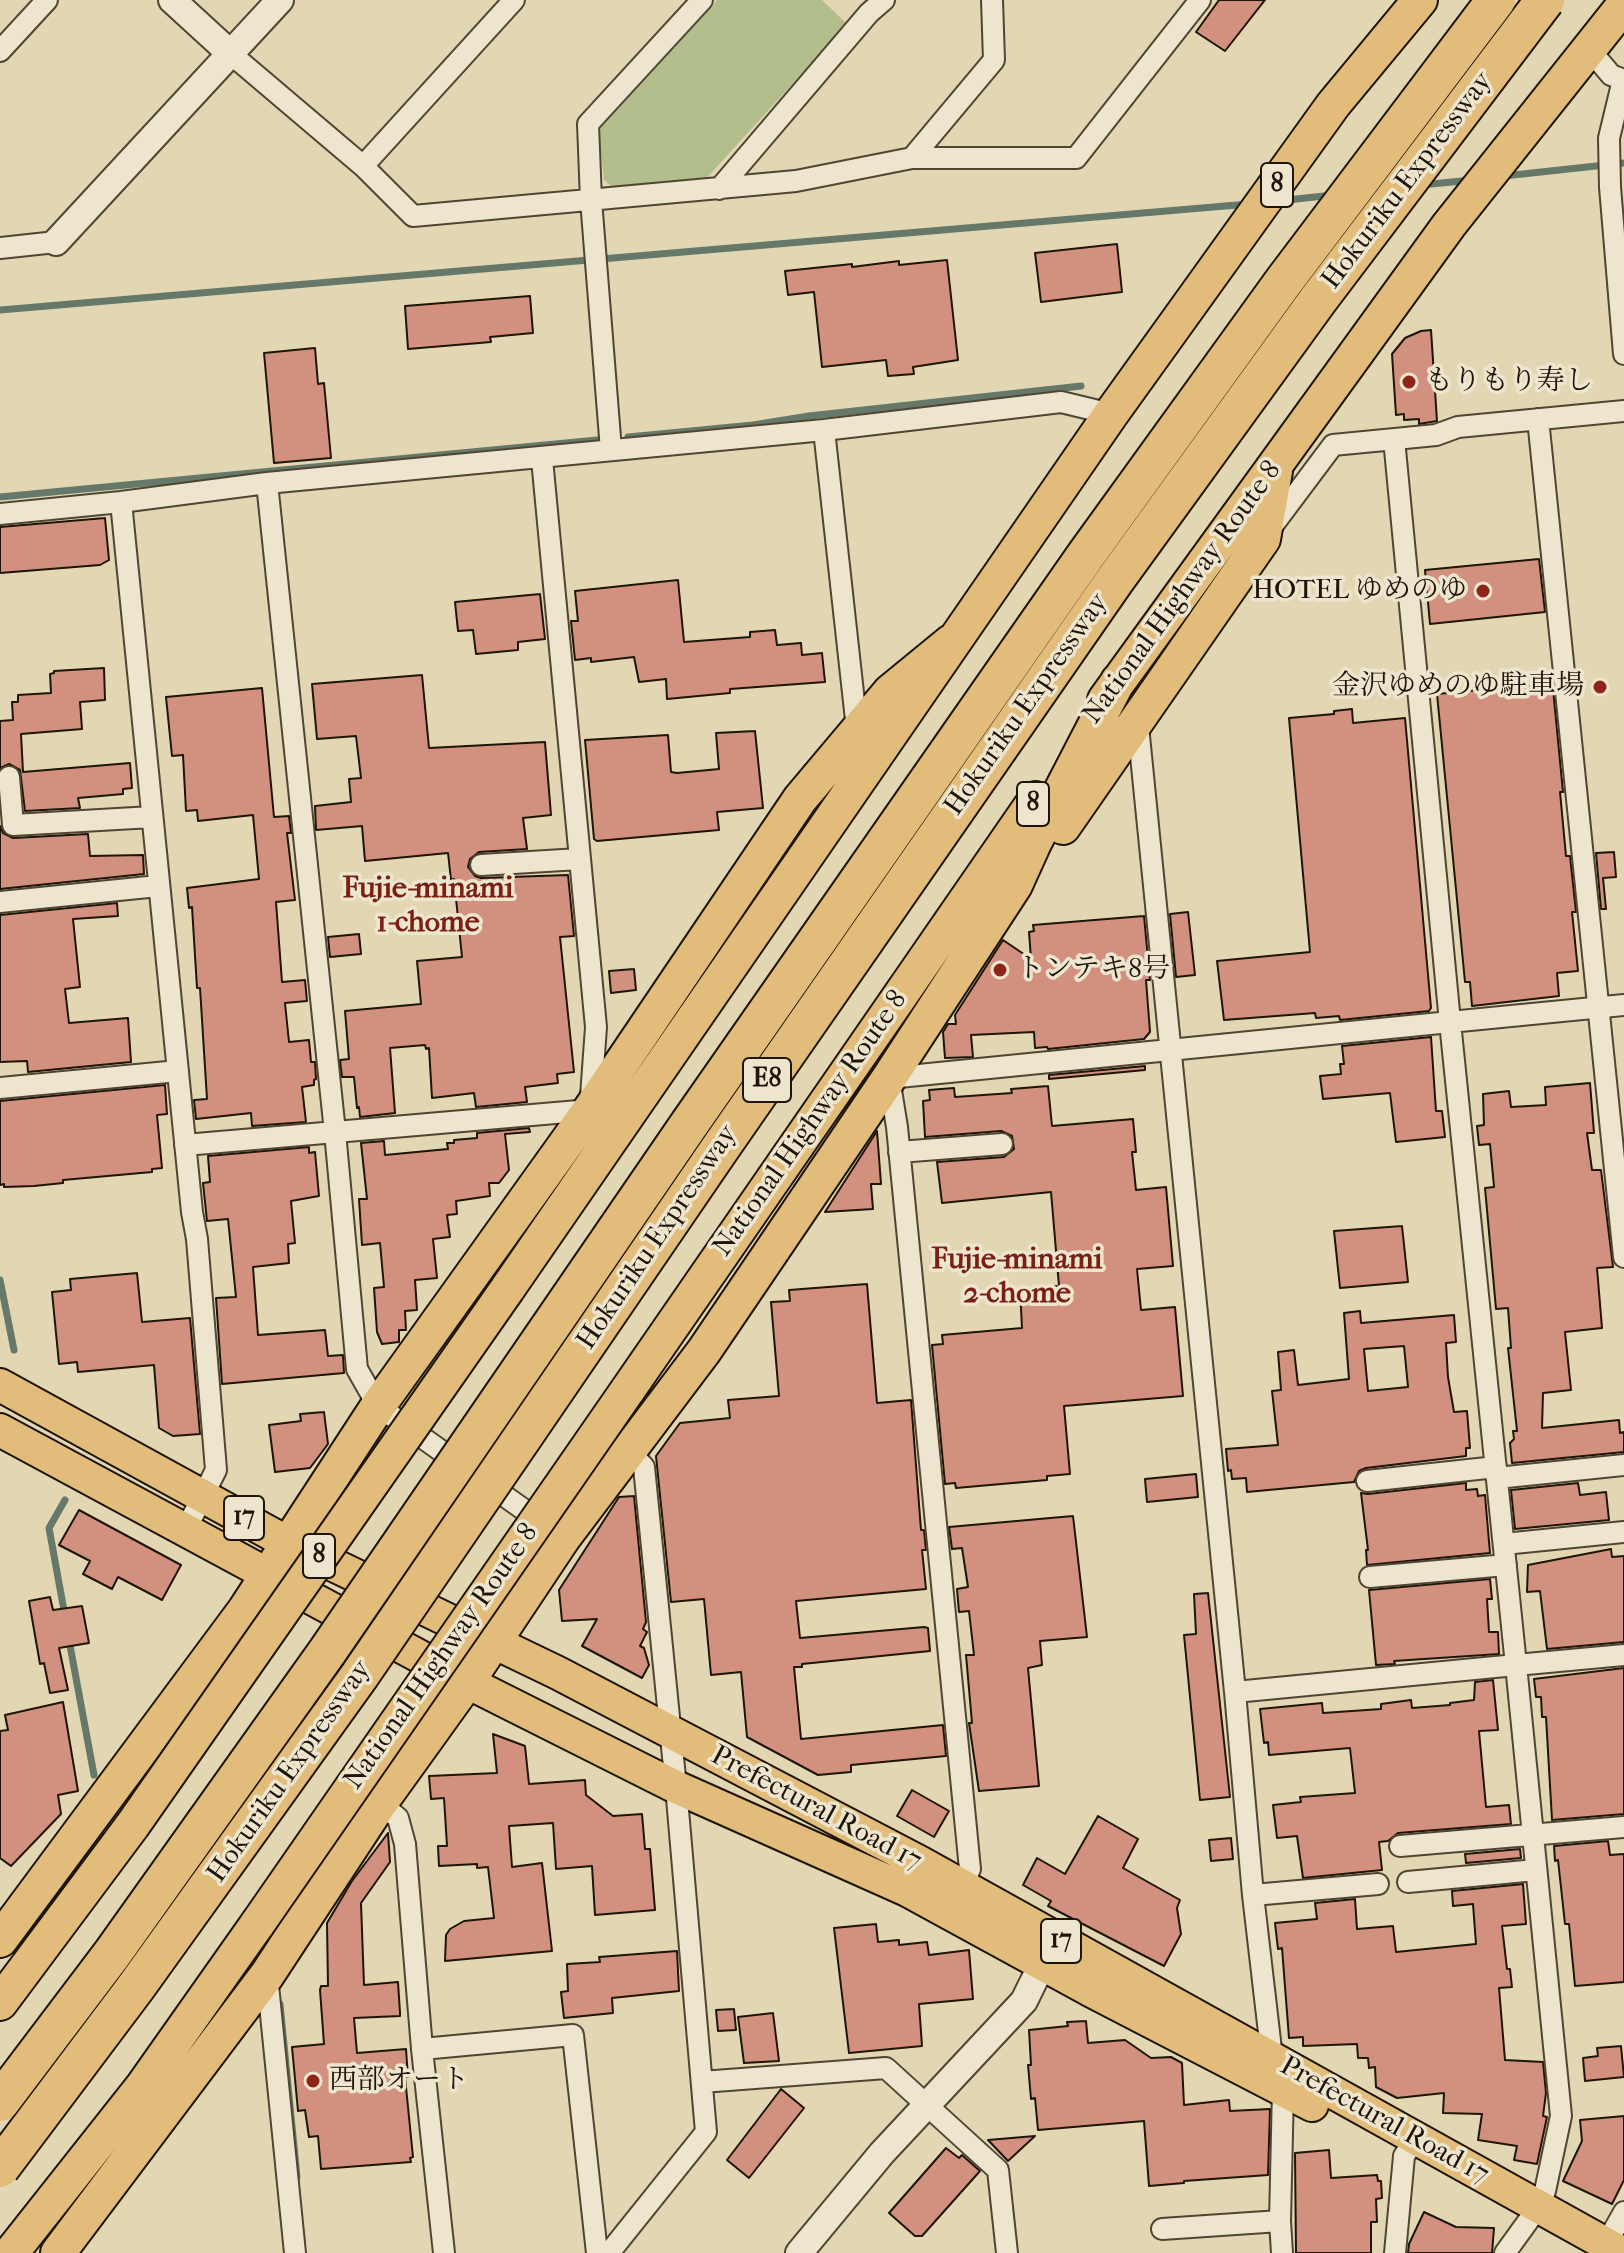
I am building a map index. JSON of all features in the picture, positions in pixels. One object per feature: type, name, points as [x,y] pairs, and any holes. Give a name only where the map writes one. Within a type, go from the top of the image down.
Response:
[{"type":"highway","name":"8","points":[[0,2003],[132,1826],[508,1288],[1111,414],[1333,105],[1420,0]]},
{"type":"highway","name":"Hokuriku Expressway","points":[[0,2102],[112,1954],[327,1652],[761,1020],[1086,555],[1284,281],[1496,0]]},
{"type":"highway","name":"Hokuriku Expressway","points":[[0,2168],[136,1987],[360,1675],[738,1122],[1115,580],[1318,300],[1545,0]]},
{"type":"highway","name":"National Highway Route 8","points":[[11,2253],[143,2086],[258,1923],[1118,681],[1449,225],[1624,5]]},
{"type":"highway","points":[[1015,885],[1045,854],[1263,539],[1277,463]]},
{"type":"highway","points":[[0,1940],[269,1575],[378,1406],[590,1110],[800,799],[890,692],[951,642]]},
{"type":"highway","points":[[58,2253],[267,1975],[380,1803],[467,1682],[563,1538],[704,1351],[889,1078],[1015,885],[1118,681]]},
{"type":"main road","name":"Prefectural Road 17","points":[[0,1385],[288,1543],[494,1641],[962,1885],[1049,1951]]},
{"type":"main road","name":"Prefectural Road 17","points":[[0,1430],[467,1682],[676,1787],[1049,1951],[1283,2072],[1410,2148],[1603,2251]]},
{"type":"street","points":[[0,51],[47,0]]},
{"type":"street","points":[[172,0],[363,166],[413,216],[796,181],[912,158],[1076,158],[1200,0]]},
{"type":"street","points":[[0,248],[56,242],[280,0]]},
{"type":"street","points":[[363,166],[514,0]]},
{"type":"street","points":[[611,450],[588,124],[702,0]]},
{"type":"street","points":[[719,189],[869,13],[884,0]]},
{"type":"street","points":[[912,158],[994,60],[992,0]]},
{"type":"street","points":[[1590,50],[1611,75],[1624,80],[1609,138],[1624,354]]},
{"type":"street","points":[[0,514],[267,483],[824,430],[1061,402],[1111,414]]},
{"type":"street","points":[[1263,539],[1333,445],[1436,435],[1458,427],[1624,411]]},
{"type":"street","points":[[1538,419],[1624,1257]]},
{"type":"street","points":[[824,430],[857,729]]},
{"type":"street","points":[[1394,439],[1561,2116],[1545,2191],[1505,2253]]},
{"type":"street","points":[[185,1145],[590,1110],[596,1027],[542,459]]},
{"type":"street","points":[[267,483],[357,1369],[378,1406],[563,1538]]},
{"type":"street","points":[[121,502],[158,886],[197,1239],[216,1470],[185,1531]]},
{"type":"street","points":[[1130,729],[1139,736],[1253,1895],[1283,2072],[1282,2253]]},
{"type":"street","points":[[9,777],[13,825],[152,817]]},
{"type":"street","points":[[481,865],[579,859]]},
{"type":"street","points":[[0,902],[158,886]]},
{"type":"street","points":[[962,1885],[970,1869],[899,1152],[889,1078],[1624,1005]]},
{"type":"street","points":[[0,1088],[178,1071]]},
{"type":"street","points":[[899,1152],[1002,1144]]},
{"type":"street","points":[[609,2253],[706,2132],[644,1467],[630,1452]]},
{"type":"street","points":[[1367,1481],[1624,1465]]},
{"type":"street","points":[[1370,1577],[1624,1532]]},
{"type":"street","points":[[1235,1692],[1624,1655]]},
{"type":"street","points":[[380,1803],[398,1818],[405,1844],[422,2049],[444,2253]]},
{"type":"street","points":[[1400,1846],[1624,1827]]},
{"type":"street","points":[[1408,1882],[1536,1870]]},
{"type":"street","points":[[1253,1895],[1378,1884]]},
{"type":"street","points":[[799,2253],[882,2153],[1024,2001],[1049,1951]]},
{"type":"street","points":[[267,1975],[295,2253]]},
{"type":"street","points":[[422,2049],[573,2035],[597,2253]]},
{"type":"street","points":[[702,2082],[886,2068],[998,2170],[1007,2253]]},
{"type":"street","points":[[1395,2253],[1410,2148]]},
{"type":"street","points":[[1603,2251],[1624,2212]]},
{"type":"street","points":[[1162,2229],[1280,2221]]},
{"type":"green space","points":[[717,0],[822,0],[847,24],[705,180],[614,189],[604,180],[599,131],[603,123]]},
{"type":"building","points":[[1219,0],[1265,0],[1225,51],[1196,32]]},
{"type":"building","points":[[1117,244],[1122,292],[1041,302],[1035,253]]},
{"type":"building","points":[[947,260],[958,360],[913,367],[914,374],[888,376],[886,360],[822,367],[814,292],[788,295],[785,271],[852,264],[852,267],[899,261],[899,265]]},
{"type":"building","points":[[530,296],[533,333],[490,337],[491,342],[408,349],[405,306]]},
{"type":"building","points":[[1431,330],[1437,421],[1419,424],[1419,419],[1404,420],[1404,414],[1396,415],[1392,354],[1405,338]]},
{"type":"building","points":[[315,348],[318,384],[324,383],[331,458],[274,463],[264,353]]},
{"type":"building","points":[[105,518],[109,560],[100,565],[0,573],[0,527]]},
{"type":"building","points":[[1539,559],[1545,612],[1430,624],[1425,570]]},
{"type":"building","points":[[678,580],[684,642],[750,637],[750,632],[775,630],[777,645],[801,643],[802,655],[822,653],[825,682],[730,689],[730,693],[667,699],[666,679],[639,682],[634,657],[591,662],[591,658],[575,660],[571,621],[578,621],[575,591]]},
{"type":"building","points":[[540,594],[545,639],[518,642],[518,650],[476,654],[473,630],[458,631],[455,602]]},
{"type":"building","points":[[104,668],[105,700],[80,702],[82,729],[21,734],[23,772],[130,763],[132,788],[123,789],[123,794],[78,798],[80,808],[25,811],[20,770],[9,764],[0,768],[0,721],[13,720],[12,702],[18,702],[18,695],[51,693],[50,674],[54,671]]},
{"type":"building","points":[[422,675],[429,748],[545,742],[551,815],[523,818],[527,849],[479,852],[470,859],[468,867],[481,878],[568,875],[574,936],[560,937],[574,1072],[557,1074],[558,1083],[525,1087],[527,1102],[476,1107],[474,1093],[432,1098],[429,1048],[426,1049],[425,1045],[390,1048],[395,1113],[360,1117],[354,1077],[342,1077],[340,1060],[349,1059],[345,1011],[421,1004],[417,961],[462,957],[454,879],[451,880],[448,853],[365,861],[362,826],[316,830],[315,806],[351,802],[349,779],[361,778],[356,736],[317,739],[312,684]]},
{"type":"building","points":[[1550,683],[1563,792],[1560,792],[1566,856],[1570,856],[1576,912],[1572,912],[1578,971],[1557,973],[1559,996],[1472,1006],[1470,982],[1465,982],[1437,694]]},
{"type":"building","points":[[262,688],[274,817],[289,816],[291,833],[287,833],[295,900],[276,902],[282,982],[305,980],[307,1001],[285,1003],[289,1042],[309,1040],[316,1079],[314,1085],[302,1087],[306,1122],[252,1126],[251,1113],[196,1119],[194,1100],[207,1099],[200,988],[197,988],[192,907],[189,908],[187,888],[259,879],[253,815],[198,821],[197,810],[186,811],[183,755],[172,756],[166,697]]},
{"type":"building","points":[[1352,709],[1353,723],[1405,718],[1431,1008],[1429,1011],[1340,1020],[1339,1016],[1316,1018],[1315,1013],[1224,1020],[1217,961],[1310,952],[1289,718],[1334,714],[1334,711]]},
{"type":"building","points":[[755,731],[763,808],[717,812],[719,830],[594,839],[585,740],[668,735],[671,772],[677,773],[719,769],[716,733]]},
{"type":"building","points":[[0,826],[3,833],[13,838],[88,834],[90,856],[143,855],[144,874],[0,889]]},
{"type":"building","points":[[1614,852],[1616,877],[1603,878],[1606,909],[1601,909],[1596,853]]},
{"type":"building","points":[[117,903],[118,916],[73,919],[80,987],[65,989],[69,1023],[128,1018],[131,1062],[28,1072],[27,1061],[0,1062],[0,915]]},
{"type":"building","points":[[1188,912],[1195,975],[1176,977],[1170,914]]},
{"type":"building","points":[[1144,916],[1150,980],[1146,980],[1150,1032],[1144,1039],[1048,1049],[1035,1048],[1034,1032],[971,1035],[973,1057],[945,1058],[943,1032],[948,1024],[956,1024],[955,1015],[1003,940],[1031,959],[1029,932],[1034,931],[1033,925]]},
{"type":"building","points":[[359,934],[361,954],[330,957],[328,937]]},
{"type":"building","points":[[634,969],[636,990],[611,993],[609,971]]},
{"type":"building","points":[[1431,1037],[1436,1111],[1442,1111],[1445,1137],[1396,1142],[1390,1093],[1323,1099],[1320,1076],[1341,1074],[1340,1064],[1344,1064],[1342,1046]]},
{"type":"building","points":[[1145,1066],[1145,1070],[1049,1079],[1049,1075]]},
{"type":"building","points":[[1590,1083],[1594,1133],[1587,1133],[1592,1170],[1601,1170],[1613,1267],[1597,1268],[1602,1328],[1565,1332],[1571,1390],[1543,1393],[1542,1428],[1619,1420],[1620,1433],[1624,1432],[1624,1452],[1512,1463],[1510,1443],[1514,1439],[1513,1431],[1517,1431],[1508,1348],[1511,1348],[1508,1308],[1496,1309],[1485,1188],[1494,1187],[1490,1144],[1479,1145],[1477,1126],[1484,1125],[1483,1094],[1509,1091],[1511,1107],[1546,1105],[1545,1087]]},
{"type":"building","points":[[165,1085],[167,1114],[157,1115],[162,1168],[152,1169],[152,1172],[63,1180],[63,1183],[0,1185],[0,1101]]},
{"type":"building","points":[[1048,1086],[1052,1126],[1133,1119],[1136,1190],[1166,1187],[1173,1266],[1137,1269],[1141,1310],[1175,1307],[1183,1396],[1064,1406],[1070,1474],[1047,1476],[1047,1480],[956,1488],[955,1483],[945,1484],[932,1345],[943,1344],[942,1335],[1022,1328],[1020,1289],[1059,1286],[1051,1192],[942,1203],[937,1162],[1004,1157],[1014,1149],[1012,1136],[1001,1131],[925,1137],[923,1101],[930,1100],[929,1090],[954,1088],[955,1097],[1012,1093],[1011,1089]]},
{"type":"building","points":[[529,1128],[530,1132],[505,1134],[509,1170],[499,1183],[489,1183],[490,1196],[456,1201],[457,1214],[447,1215],[450,1237],[433,1239],[437,1278],[415,1280],[417,1310],[405,1311],[406,1330],[399,1330],[399,1342],[382,1344],[377,1332],[374,1288],[384,1287],[380,1243],[362,1245],[359,1199],[367,1199],[361,1143],[384,1141],[385,1155],[448,1149],[447,1143],[477,1138],[477,1133]]},
{"type":"building","points":[[877,1131],[881,1184],[871,1184],[873,1209],[825,1212]]},
{"type":"building","points":[[309,1147],[309,1153],[315,1152],[319,1196],[291,1201],[295,1243],[288,1244],[289,1263],[253,1267],[258,1335],[325,1330],[328,1356],[343,1355],[344,1373],[222,1384],[216,1298],[236,1297],[228,1219],[207,1221],[203,1183],[210,1182],[208,1156]]},
{"type":"building","points":[[1402,1226],[1408,1282],[1340,1288],[1334,1231]]},
{"type":"building","points":[[137,1273],[142,1322],[190,1318],[200,1434],[173,1436],[159,1428],[154,1365],[78,1372],[77,1362],[59,1364],[52,1292],[71,1290],[70,1279]]},
{"type":"building","points":[[867,1284],[877,1403],[911,1400],[921,1530],[924,1530],[926,1550],[922,1550],[926,1589],[796,1601],[800,1638],[924,1627],[928,1628],[930,1651],[794,1667],[801,1739],[943,1725],[946,1756],[851,1765],[851,1772],[818,1775],[747,1737],[741,1672],[711,1675],[704,1599],[671,1602],[656,1456],[680,1423],[730,1418],[728,1400],[779,1396],[771,1302],[790,1301],[789,1290]]},
{"type":"building","points":[[1360,1311],[1361,1323],[1454,1315],[1456,1342],[1446,1343],[1448,1377],[1454,1412],[1467,1411],[1470,1448],[1466,1448],[1466,1456],[1366,1468],[1359,1471],[1354,1482],[1247,1492],[1246,1478],[1232,1479],[1231,1470],[1228,1471],[1226,1449],[1278,1445],[1272,1391],[1281,1390],[1278,1352],[1294,1350],[1298,1385],[1349,1379],[1344,1313]],"holes":[[[1404,1346],[1408,1387],[1368,1391],[1364,1349]]]},
{"type":"building","points":[[324,1412],[328,1444],[310,1468],[275,1472],[269,1425],[301,1421],[300,1414]]},
{"type":"building","points":[[1196,1474],[1198,1497],[1147,1502],[1145,1479]]},
{"type":"building","points":[[1466,1483],[1466,1490],[1477,1489],[1478,1496],[1485,1495],[1490,1553],[1367,1565],[1361,1493]]},
{"type":"building","points":[[1578,1483],[1580,1495],[1606,1492],[1609,1520],[1515,1529],[1511,1490]]},
{"type":"building","points":[[634,1496],[646,1622],[643,1629],[647,1632],[640,1646],[644,1648],[649,1665],[642,1678],[582,1646],[597,1619],[562,1621],[559,1590],[619,1497]]},
{"type":"building","points":[[79,1510],[181,1565],[162,1600],[118,1577],[112,1589],[83,1574],[90,1561],[59,1545]]},
{"type":"building","points":[[1073,1516],[1087,1637],[1040,1641],[1042,1665],[1028,1668],[1039,1786],[979,1791],[969,1723],[972,1723],[966,1655],[974,1655],[969,1611],[959,1612],[957,1589],[968,1587],[962,1548],[952,1549],[949,1527]]},
{"type":"building","points":[[1611,1549],[1612,1557],[1624,1556],[1624,1642],[1547,1649],[1540,1591],[1527,1592],[1528,1565]]},
{"type":"building","points":[[1490,1579],[1492,1599],[1487,1599],[1489,1632],[1498,1632],[1499,1654],[1376,1665],[1369,1590]]},
{"type":"building","points":[[1208,1593],[1230,1797],[1200,1800],[1184,1635],[1196,1634],[1194,1594]]},
{"type":"building","points":[[50,1597],[53,1610],[82,1606],[89,1643],[59,1648],[68,1690],[50,1693],[44,1663],[40,1664],[29,1601]]},
{"type":"building","points":[[1624,1668],[1624,1814],[1552,1820],[1546,1717],[1542,1717],[1541,1697],[1536,1697],[1534,1679]]},
{"type":"building","points":[[1493,1680],[1498,1730],[1479,1731],[1486,1807],[1509,1805],[1511,1824],[1398,1833],[1388,1841],[1379,1842],[1382,1870],[1303,1878],[1297,1836],[1277,1838],[1273,1805],[1301,1802],[1300,1797],[1355,1793],[1350,1748],[1269,1755],[1268,1742],[1264,1743],[1260,1709],[1322,1703],[1323,1713],[1381,1709],[1381,1704],[1411,1700],[1412,1708],[1450,1705],[1474,1700],[1475,1682]]},
{"type":"building","points":[[63,1702],[78,1791],[58,1795],[61,1814],[11,1866],[0,1858],[0,1731],[8,1730],[5,1715]]},
{"type":"building","points":[[493,1734],[525,1746],[529,1784],[585,1780],[586,1795],[613,1816],[642,1814],[645,1849],[650,1849],[655,1910],[595,1915],[592,1866],[556,1869],[553,1823],[509,1826],[512,1867],[542,1863],[552,1951],[445,1961],[446,1935],[450,1929],[464,1921],[494,1918],[488,1867],[477,1868],[477,1864],[439,1866],[438,1846],[447,1846],[444,1798],[431,1799],[429,1776],[497,1773]]},
{"type":"building","points":[[912,1790],[949,1811],[934,1837],[897,1816]]},
{"type":"building","points":[[1098,1816],[1138,1839],[1123,1868],[1180,1900],[1177,1908],[1181,1934],[1164,1966],[1048,1906],[1051,1901],[1023,1885],[1037,1858],[1065,1874]]},
{"type":"building","points":[[388,1833],[390,1862],[361,1903],[364,1985],[398,1982],[400,2016],[354,2018],[357,2053],[406,2049],[408,2077],[405,2077],[413,2157],[410,2158],[411,2162],[321,2169],[318,2136],[309,2137],[305,2110],[298,2111],[292,2047],[324,2044],[320,1990],[321,1986],[328,1986],[327,1923],[352,1881]]},
{"type":"building","points":[[1231,1838],[1233,1859],[1211,1861],[1209,1840]]},
{"type":"building","points":[[1608,1841],[1610,1855],[1624,1854],[1624,1982],[1575,1986],[1569,1924],[1565,1924],[1554,1846]]},
{"type":"building","points":[[1520,1849],[1521,1858],[1466,1863],[1465,1854]]},
{"type":"building","points":[[1523,1884],[1526,1924],[1502,1926],[1512,1987],[1499,1988],[1505,2060],[1543,2062],[1546,2093],[1543,2116],[1547,2117],[1537,2164],[1514,2160],[1517,2146],[1478,2140],[1482,2114],[1443,2113],[1444,2093],[1397,2098],[1376,2087],[1375,2067],[1369,2068],[1368,2058],[1358,2058],[1357,2044],[1303,2046],[1303,2037],[1289,2038],[1282,1948],[1278,1949],[1275,1923],[1317,1919],[1315,1903],[1355,1899],[1357,1929],[1393,1926],[1396,1952],[1476,1944],[1473,1904],[1453,1906],[1452,1891]]},
{"type":"building","points":[[876,1924],[878,1942],[899,1940],[899,1945],[927,1942],[929,1955],[969,1950],[973,1999],[919,2004],[922,2046],[849,2053],[834,1928]]},
{"type":"building","points":[[677,1951],[679,1991],[612,1998],[613,2013],[564,2018],[561,1992],[568,1991],[567,1964],[600,1962],[599,1957]]},
{"type":"building","points":[[734,2009],[736,2030],[718,2031],[716,2010]]},
{"type":"building","points":[[773,2013],[779,2061],[744,2063],[738,2017]]},
{"type":"building","points":[[1086,2021],[1088,2043],[1125,2040],[1151,2058],[1171,2057],[1182,2063],[1184,2105],[1229,2100],[1230,2111],[1270,2109],[1268,2175],[1149,2186],[1144,2121],[1038,2130],[1035,2098],[1031,2099],[1029,2030]]},
{"type":"building","points":[[1621,2046],[1624,2077],[1585,2081],[1583,2058],[1598,2056],[1597,2048]]},
{"type":"building","points":[[781,2089],[804,2108],[749,2178],[727,2160]]},
{"type":"building","points":[[1624,2116],[1624,2180],[1612,2204],[1563,2181],[1582,2141],[1580,2120]]},
{"type":"building","points":[[1035,2136],[1008,2161],[988,2140]]},
{"type":"building","points":[[946,2148],[959,2158],[962,2155],[980,2171],[922,2236],[915,2236],[889,2213]]},
{"type":"building","points":[[1329,2150],[1331,2178],[1377,2175],[1378,2181],[1381,2181],[1382,2198],[1376,2199],[1377,2222],[1371,2222],[1371,2253],[1296,2253],[1295,2153]]},
{"type":"building","points":[[1424,2212],[1456,2227],[1494,2228],[1492,2253],[1408,2253]]},
{"type":"waterway","points":[[1504,176],[1624,163]]},
{"type":"waterway","points":[[1421,185],[1472,180]]},
{"type":"waterway","points":[[1278,201],[1333,195]]},
{"type":"waterway","points":[[0,310],[1249,204]]},
{"type":"waterway","points":[[628,437],[1081,386]]},
{"type":"waterway","points":[[0,497],[597,440]]},
{"type":"waterway","points":[[0,1280],[14,1350]]},
{"type":"waterway","points":[[65,1500],[49,1528],[65,1616]]},
{"type":"waterway","points":[[69,1640],[94,1775]]},
{"type":"waterway","points":[[280,2004],[297,2177]]},
{"type":"place","name":"もりもり寿し","points":[[1409,382]]},
{"type":"place","name":"HOTEL ゆめのゆ","points":[[1483,591]]},
{"type":"place","name":"金沢ゆめのゆ駐車場","points":[[1600,687]]},
{"type":"place","name":"トンテキ8号","points":[[1000,970]]},
{"type":"place","name":"西部オート","points":[[313,2081]]},
{"type":"district","name":"Fujie-minami 1-chome","points":[[428,907]]},
{"type":"district","name":"Fujie-minami 2-chome","points":[[1017,1278]]}]
